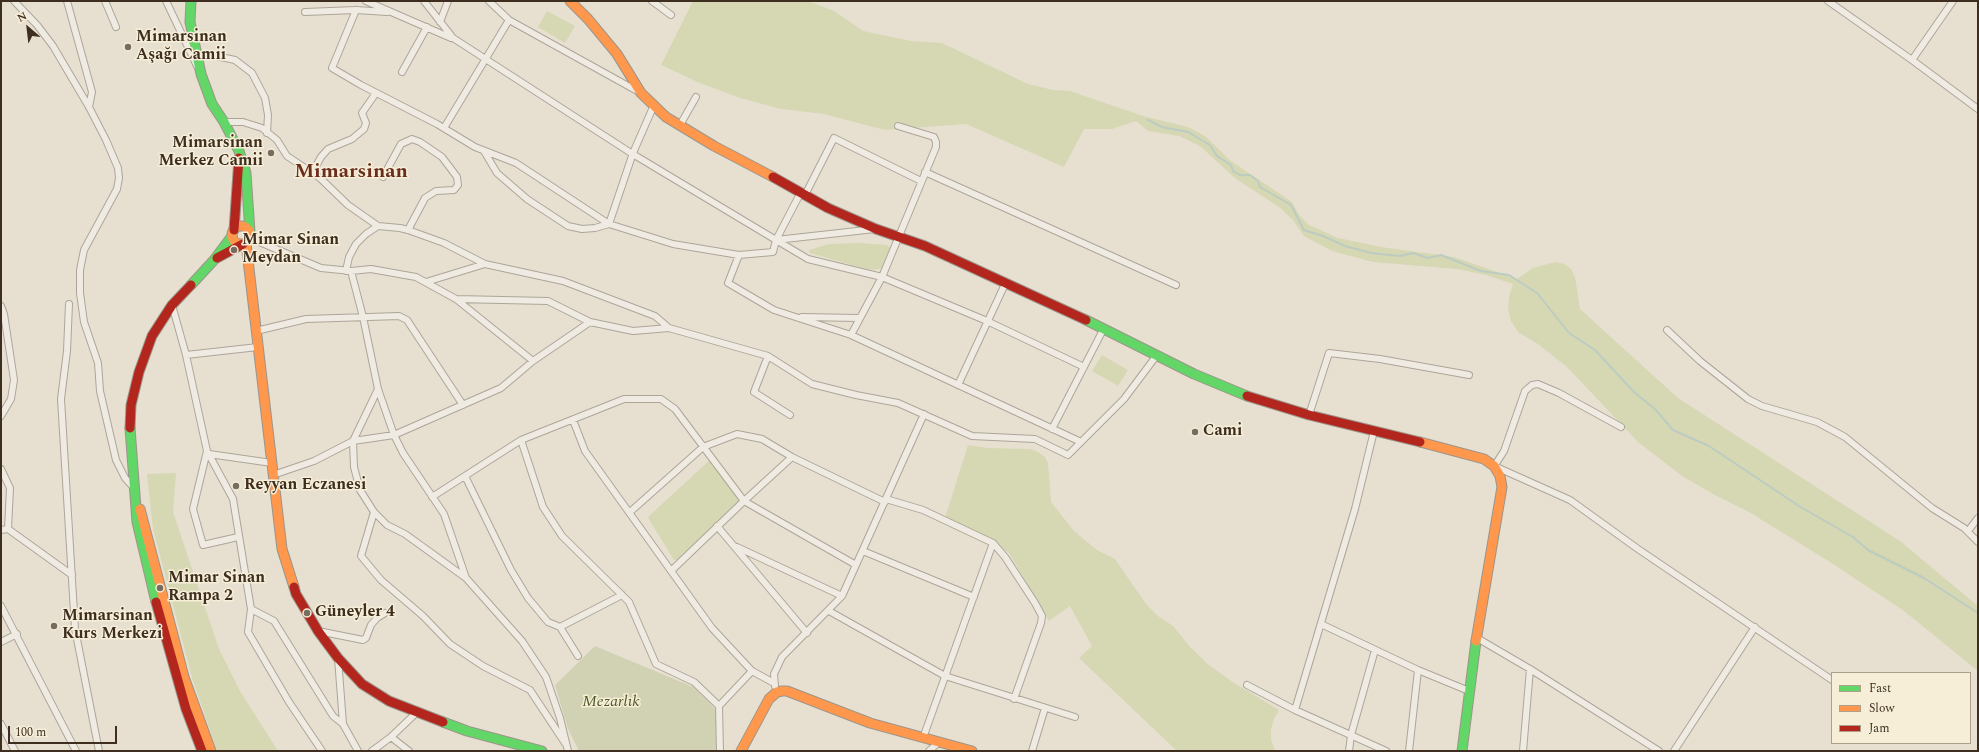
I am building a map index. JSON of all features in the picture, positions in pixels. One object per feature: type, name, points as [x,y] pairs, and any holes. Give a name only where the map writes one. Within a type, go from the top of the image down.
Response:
[{"type":"street","points":[[14,1],[46,36],[89,107],[112,151],[118,168],[119,178],[115,194],[108,204],[84,250],[80,275],[80,304],[85,327],[98,363],[100,391],[116,460],[125,478],[135,488],[184,677],[211,751]]},
{"type":"street","points":[[67,1],[92,92],[89,107]]},
{"type":"street","points":[[105,1],[116,27]]},
{"type":"street","points":[[166,1],[201,74],[212,104],[224,122],[239,151],[246,173],[247,239],[273,475],[282,549],[296,594],[318,631],[338,658],[362,684],[389,701],[467,732],[542,751]]},
{"type":"street","points":[[191,1],[190,22],[201,74]]},
{"type":"street","points":[[366,1],[453,38],[633,153],[808,259],[882,277],[987,321],[1084,367]]},
{"type":"street","points":[[424,1],[453,38]]},
{"type":"street","points":[[440,22],[448,1]]},
{"type":"street","points":[[489,1],[509,20],[641,93],[666,117],[714,146],[828,208],[898,238],[926,246],[1104,328],[1194,374],[1249,397],[1309,415],[1470,454],[1484,459],[1494,466],[1570,500],[1638,549],[1831,679]]},
{"type":"street","points":[[570,1],[588,19],[617,54],[641,93]]},
{"type":"street","points":[[652,1],[670,15]]},
{"type":"street","points":[[1828,1],[1912,60],[1978,109]]},
{"type":"street","points":[[1912,60],[1953,1]]},
{"type":"street","points":[[305,12],[356,10],[392,12]]},
{"type":"street","points":[[356,10],[332,68],[376,93],[444,128],[475,147],[516,163],[609,224],[673,244],[739,255],[773,252],[776,240],[834,138],[921,181]]},
{"type":"street","points":[[444,128],[484,59],[509,20]]},
{"type":"street","points":[[402,72],[427,27]]},
{"type":"street","points":[[197,55],[216,56],[235,60],[252,73],[265,98],[268,115],[268,132]]},
{"type":"street","points":[[312,173],[321,157],[328,149],[352,139],[364,129],[366,123],[362,113],[376,93]]},
{"type":"street","points":[[680,125],[696,97]]},
{"type":"street","points":[[609,224],[633,153],[654,105]]},
{"type":"street","points":[[224,122],[243,122],[262,128],[268,132],[277,140],[287,156],[312,173],[348,205],[378,226],[408,230],[444,243],[485,264],[563,281],[655,316],[669,328]]},
{"type":"street","points":[[851,335],[882,277],[936,147],[935,139],[898,126]]},
{"type":"street","points":[[383,177],[401,144],[412,139],[420,142],[442,157],[458,177],[458,185],[454,190],[436,191],[425,198],[408,230]]},
{"type":"street","points":[[239,151],[233,233],[237,243],[247,239],[321,268],[349,271],[371,269],[416,277],[456,299],[533,361]]},
{"type":"street","points":[[484,151],[497,173],[527,199],[568,226],[582,229],[595,228],[609,224]]},
{"type":"street","points":[[925,172],[1176,285]]},
{"type":"street","points":[[378,226],[366,234],[356,244],[349,257],[349,271],[363,317],[378,389],[394,435],[403,453],[444,514],[466,578]]},
{"type":"street","points":[[202,751],[186,709],[147,568],[137,522],[130,439],[131,405],[139,372],[152,336],[172,304],[214,260],[233,233],[243,227],[247,239]]},
{"type":"street","points":[[776,240],[876,229]]},
{"type":"street","points":[[214,260],[247,239]]},
{"type":"street","points":[[739,255],[728,283],[774,310],[851,335],[1081,442]]},
{"type":"street","points":[[426,282],[485,264]]},
{"type":"street","points":[[958,385],[1006,282]]},
{"type":"street","points":[[456,299],[548,301],[590,322],[633,331],[669,328],[768,356],[812,384],[856,395],[898,403],[972,436],[1035,439],[1068,455],[1124,399],[1157,355]]},
{"type":"street","points":[[69,304],[67,351],[61,399],[75,629],[99,751]]},
{"type":"street","points":[[172,304],[186,355],[208,452],[233,499],[238,537],[251,609],[248,632],[286,697],[322,751]]},
{"type":"street","points":[[1,306],[4,314],[14,380],[11,399],[1,416]]},
{"type":"street","points":[[256,331],[306,319],[399,316],[407,320],[462,405]]},
{"type":"street","points":[[796,317],[859,318]]},
{"type":"street","points":[[273,475],[314,461],[353,441],[394,435],[501,388],[533,361],[590,322]]},
{"type":"street","points":[[1052,429],[1104,328]]},
{"type":"street","points":[[1667,330],[1700,361],[1748,399],[1762,406],[1817,422],[1838,434],[1932,508],[1968,531],[1978,542]]},
{"type":"street","points":[[186,355],[258,347]]},
{"type":"street","points":[[1309,415],[1329,353],[1380,359],[1469,375]]},
{"type":"street","points":[[768,356],[754,392],[790,415]]},
{"type":"street","points":[[1494,466],[1504,451],[1525,391],[1532,385],[1538,384],[1559,393],[1621,427]]},
{"type":"street","points":[[378,389],[353,441],[354,467],[360,490],[374,512],[387,525],[405,534],[466,578],[522,641],[546,677],[560,718],[568,749]]},
{"type":"street","points":[[432,496],[521,440],[624,399],[661,399],[669,403],[675,409],[744,501],[856,565]]},
{"type":"street","points":[[743,750],[775,687],[777,665],[842,596],[924,414]]},
{"type":"street","points":[[572,420],[585,451],[671,571],[712,628],[752,671],[775,687],[870,723],[972,751]]},
{"type":"street","points":[[1295,710],[1355,509],[1374,430]]},
{"type":"street","points":[[630,512],[703,448],[737,434],[762,439],[792,457],[885,500],[923,510],[993,543],[1005,557],[1042,616],[1041,623],[1014,699]]},
{"type":"street","points":[[521,440],[543,507],[562,536],[629,602],[656,664],[694,682],[719,706]]},
{"type":"street","points":[[208,452],[272,463]]},
{"type":"street","points":[[208,452],[193,509],[203,545],[238,537]]},
{"type":"street","points":[[671,571],[792,457]]},
{"type":"street","points":[[1462,751],[1477,638],[1502,487],[1500,476],[1494,466]]},
{"type":"street","points":[[1,469],[10,488],[4,530],[72,575]]},
{"type":"street","points":[[465,476],[511,570],[528,598],[548,622],[560,627],[578,656]]},
{"type":"street","points":[[374,512],[361,556],[381,580],[423,616],[450,644],[483,666],[530,690],[568,749]]},
{"type":"street","points":[[1968,531],[1978,518]]},
{"type":"street","points":[[718,526],[807,633]]},
{"type":"street","points":[[923,738],[993,543]]},
{"type":"street","points":[[736,546],[842,596]]},
{"type":"street","points":[[863,551],[974,597]]},
{"type":"street","points":[[560,627],[622,595]]},
{"type":"street","points":[[1,606],[17,634],[76,751]]},
{"type":"street","points":[[251,609],[274,621],[333,716],[343,724],[358,751]]},
{"type":"street","points":[[829,611],[945,676],[1075,717]]},
{"type":"street","points":[[318,631],[363,640],[368,636],[371,625],[377,618],[385,613]]},
{"type":"street","points":[[1321,624],[1418,670],[1469,691]]},
{"type":"street","points":[[1674,751],[1755,627]]},
{"type":"street","points":[[1,642],[17,634]]},
{"type":"street","points":[[1477,638],[1530,669],[1659,751]]},
{"type":"street","points":[[1349,751],[1350,735],[1375,650]]},
{"type":"street","points":[[338,658],[343,724]]},
{"type":"street","points":[[1523,751],[1530,669]]},
{"type":"street","points":[[1409,751],[1418,670]]},
{"type":"street","points":[[720,751],[719,706],[752,671]]},
{"type":"street","points":[[1247,685],[1295,710],[1386,751]]},
{"type":"street","points":[[1032,751],[1045,708]]},
{"type":"street","points":[[372,751],[416,713]]},
{"type":"street","points":[[1,724],[15,751]]},
{"type":"street","points":[[390,737],[409,751]]},
{"type":"street","points":[[929,751],[939,742]]},
{"type":"green space","points":[[693,1],[811,2],[834,11],[863,31],[911,41],[942,43],[1028,84],[1053,90],[1070,91],[1143,116],[1188,127],[1205,136],[1231,161],[1292,202],[1299,215],[1309,225],[1338,238],[1381,247],[1454,257],[1517,279],[1533,268],[1555,262],[1564,264],[1571,269],[1575,277],[1580,309],[1678,398],[1900,541],[1978,606],[1978,671],[1904,611],[1830,562],[1749,512],[1682,476],[1638,442],[1567,367],[1538,344],[1518,332],[1511,321],[1508,309],[1509,297],[1513,284],[1486,275],[1457,269],[1373,262],[1332,251],[1304,236],[1293,220],[1279,207],[1236,179],[1200,146],[1179,136],[1148,131],[1136,121],[1112,129],[1084,129],[1064,167],[966,124],[885,130],[824,114],[781,109],[740,98],[700,83],[661,65]]},
{"type":"green space","points":[[547,11],[575,26],[565,43],[538,27]]},
{"type":"green space","points":[[859,243],[887,245],[890,248],[882,268],[874,270],[862,268],[810,253],[809,250],[829,244]]},
{"type":"green space","points":[[1102,355],[1128,370],[1118,386],[1092,371]]},
{"type":"green space","points":[[968,445],[987,448],[1030,449],[1045,457],[1048,463],[1051,502],[1074,531],[1097,550],[1115,559],[1146,604],[1158,616],[1173,626],[1190,647],[1209,665],[1234,683],[1279,710],[1271,729],[1271,740],[1275,751],[1177,751],[1079,658],[1092,646],[1070,606],[1049,621],[1009,553],[972,530],[945,518]]},
{"type":"green space","points":[[712,458],[742,502],[741,509],[684,560],[674,560],[648,518]]},
{"type":"green space","points":[[176,473],[173,512],[219,649],[240,691],[278,751],[217,750],[193,681],[153,529],[147,474]]},
{"type":"green space","name":"Mezarlık","points":[[595,646],[693,687],[717,711],[716,751],[579,751],[568,729],[555,685]]},
{"type":"waterway","points":[[1148,120],[1162,127],[1188,132],[1210,145],[1217,156],[1231,165],[1233,171],[1240,175],[1250,175],[1258,181],[1260,187],[1291,205],[1304,230],[1323,236],[1345,246],[1371,253],[1400,256],[1413,253],[1428,258],[1441,255],[1481,271],[1509,275],[1537,293],[1569,333],[1595,350],[1635,393],[1655,409],[1673,430],[1709,446],[1799,506],[1853,537],[1868,550],[1924,578],[1978,613]]},
{"type":"traffic: fast","points":[[191,1],[190,22],[201,74],[212,104],[224,122],[239,151],[246,173],[250,232]]},
{"type":"traffic: fast","points":[[191,285],[214,260],[232,236]]},
{"type":"traffic: fast","points":[[1086,320],[1194,374],[1247,396]]},
{"type":"traffic: fast","points":[[130,428],[137,522],[156,602]]},
{"type":"traffic: fast","points":[[1462,751],[1476,641]]},
{"type":"traffic: fast","points":[[443,722],[467,731],[542,751]]},
{"type":"traffic: slow","points":[[570,1],[588,19],[617,54],[641,93],[666,117],[714,146],[773,177]]},
{"type":"traffic: slow","points":[[241,226],[247,229],[250,235],[247,241],[241,244],[235,241],[232,235],[235,229],[241,226]]},
{"type":"traffic: slow","points":[[246,243],[282,549],[294,587]]},
{"type":"traffic: slow","points":[[1420,442],[1484,459],[1494,466],[1500,476],[1502,487],[1476,641]]},
{"type":"traffic: slow","points":[[140,509],[184,677],[211,751]]},
{"type":"traffic: slow","points":[[741,751],[769,699],[777,692],[782,691],[787,691],[870,723],[972,751]]},
{"type":"traffic: jam","points":[[234,230],[239,158]]},
{"type":"traffic: jam","points":[[773,177],[828,208],[876,229],[925,246],[1086,320]]},
{"type":"traffic: jam","points":[[217,258],[243,244]]},
{"type":"traffic: jam","points":[[130,428],[131,405],[139,372],[152,336],[172,305],[191,285]]},
{"type":"traffic: jam","points":[[1247,396],[1309,415],[1420,442]]},
{"type":"traffic: jam","points":[[294,587],[296,594],[318,631],[338,658],[362,684],[389,701],[443,722]]},
{"type":"traffic: jam","points":[[156,602],[186,709],[202,751]]},
{"type":"place","name":"Mimarsinan Aşağı Camii","points":[[128,47]]},
{"type":"place","name":"Mimarsinan Merkez Camii","points":[[271,153]]},
{"type":"place","name":"Mimar Sinan Meydan","points":[[234,250]]},
{"type":"place","name":"Cami","points":[[1195,432]]},
{"type":"place","name":"Reyyan Eczanesi","points":[[236,486]]},
{"type":"place","name":"Mimar Sinan Rampa 2","points":[[160,588]]},
{"type":"place","name":"Güneyler 4","points":[[307,613]]},
{"type":"place","name":"Mimarsinan Kurs Merkezi","points":[[54,626]]},
{"type":"district","name":"Mimarsinan","points":[[351,173]]}]
